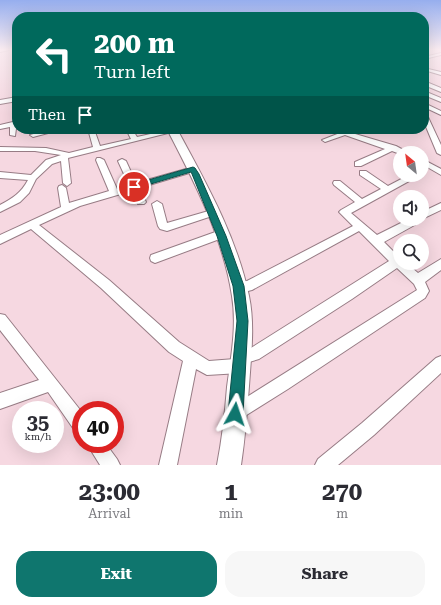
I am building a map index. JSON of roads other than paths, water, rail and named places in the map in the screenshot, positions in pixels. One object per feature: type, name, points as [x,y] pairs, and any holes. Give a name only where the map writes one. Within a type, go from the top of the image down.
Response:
[{"type":"street","points":[[429,85],[441,90]]},
{"type":"street","points":[[429,95],[441,100]]},
{"type":"street","points":[[0,102],[12,100]]},
{"type":"street","points":[[429,107],[441,113]]},
{"type":"street","points":[[0,127],[12,125]]},
{"type":"street","points":[[429,128],[441,130]]},
{"type":"street","points":[[429,130],[441,153]]},
{"type":"street","points":[[33,135],[38,134]]},
{"type":"street","points":[[92,134],[97,149]]},
{"type":"street","points":[[132,134],[135,140]]},
{"type":"street","points":[[0,209],[18,200],[26,191],[33,178],[49,162],[154,134]]},
{"type":"street","points":[[165,134],[193,169],[212,213],[238,286],[242,321],[240,361],[229,465]]},
{"type":"street","points":[[325,140],[335,134]]},
{"type":"street","points":[[353,134],[393,148]]},
{"type":"street","points":[[0,149],[11,147],[64,153],[66,157],[64,185],[66,209]]},
{"type":"street","points":[[358,164],[393,148]]},
{"type":"street","points":[[100,160],[114,193]]},
{"type":"street","points":[[122,161],[141,202]]},
{"type":"street","points":[[429,168],[441,164]]},
{"type":"street","points":[[429,165],[441,172]]},
{"type":"street","points":[[0,240],[31,224],[66,209],[193,169]]},
{"type":"street","points":[[363,173],[387,189]]},
{"type":"street","points":[[0,175],[33,178]]},
{"type":"street","points":[[393,258],[361,226],[344,212],[402,182]]},
{"type":"street","points":[[337,183],[362,203]]},
{"type":"street","points":[[158,204],[163,226],[167,228],[212,213]]},
{"type":"street","points":[[429,212],[441,206]]},
{"type":"street","points":[[31,224],[105,284],[174,347],[207,368],[240,361],[254,354],[393,265]]},
{"type":"street","points":[[238,286],[248,286],[286,268],[361,226]]},
{"type":"street","points":[[378,242],[382,237],[403,226]]},
{"type":"street","points":[[155,258],[220,234]]},
{"type":"street","points":[[418,280],[441,264]]},
{"type":"street","points":[[235,414],[291,380],[348,340],[420,294],[423,291],[418,280],[406,270]]},
{"type":"street","points":[[0,320],[72,413]]},
{"type":"street","points":[[168,465],[191,358]]},
{"type":"street","points":[[324,465],[439,368]]},
{"type":"street","points":[[0,401],[50,384]]},
{"type":"street","points":[[102,453],[111,465]]}]
